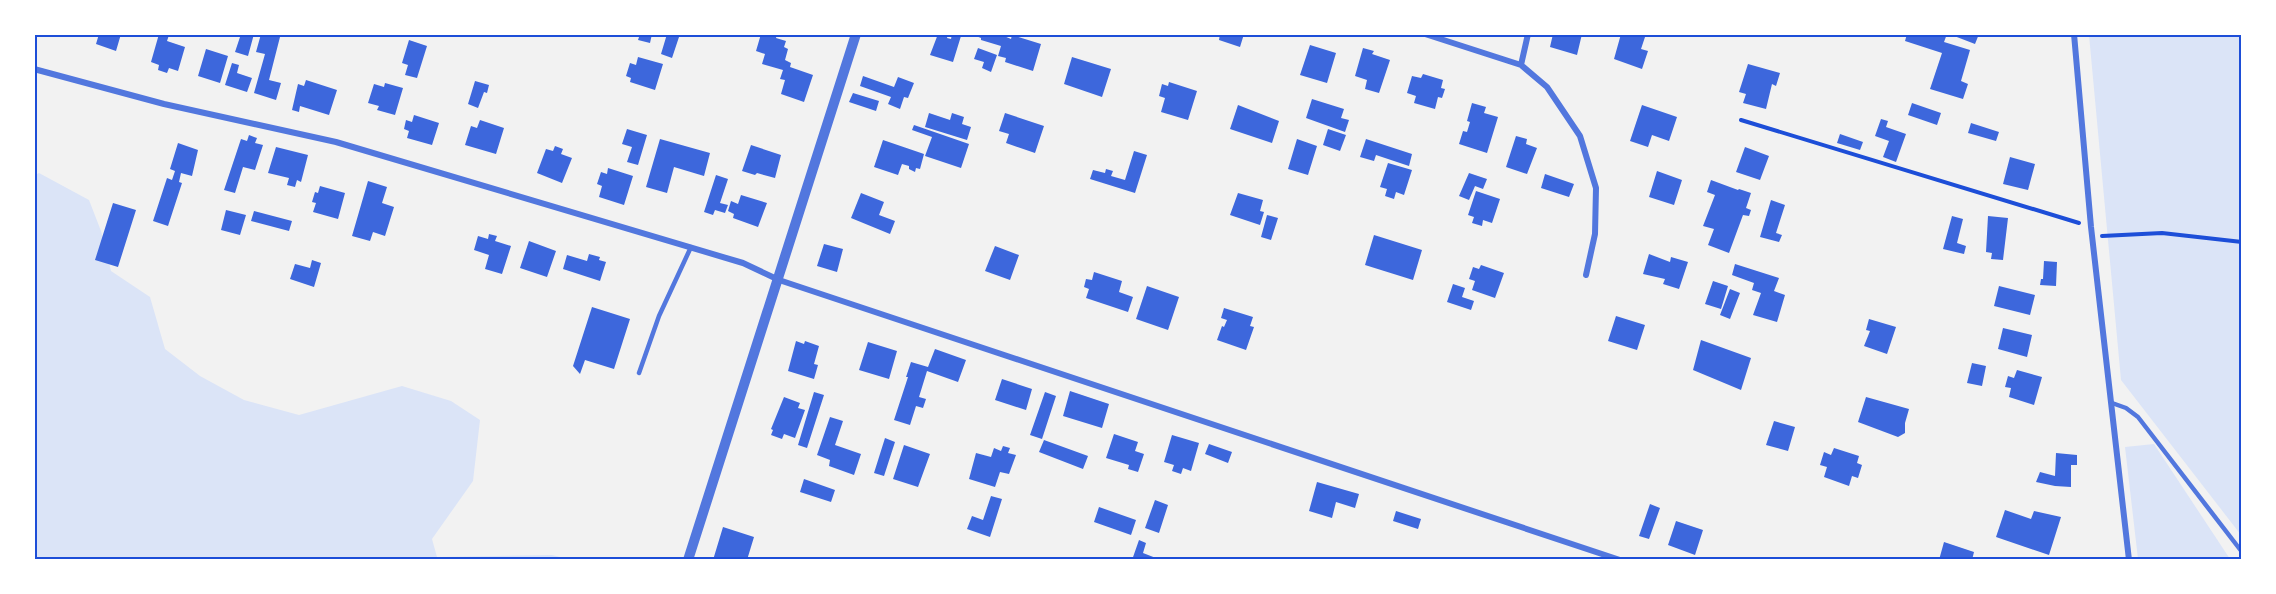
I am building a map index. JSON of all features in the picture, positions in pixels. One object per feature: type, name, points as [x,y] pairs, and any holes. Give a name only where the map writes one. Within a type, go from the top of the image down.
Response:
[{"type":"street","points":[[688,560],[856,34]]},
{"type":"street","points":[[1425,34],[1521,65],[1547,87],[1580,136],[1596,188],[1595,234],[1586,275]]},
{"type":"street","points":[[1521,65],[1528,34]]},
{"type":"street","points":[[2074,34],[2091,227],[2129,560]]},
{"type":"street","points":[[34,69],[164,104],[336,142],[743,263],[778,280],[1620,560]]},
{"type":"lane","points":[[639,373],[659,316],[691,247]]},
{"type":"lane","points":[[2112,402],[2126,408],[2143,423],[2241,552]]},
{"type":"path","points":[[1741,120],[2091,227]]},
{"type":"path","points":[[2093,237],[2163,234],[2241,242]]},
{"type":"shaded area","points":[[2089,35],[2241,35],[2241,535],[2121,380]]},
{"type":"shaded area","points":[[39,173],[89,200],[101,231],[111,271],[150,297],[165,349],[200,376],[244,400],[299,415],[402,386],[451,401],[480,420],[473,481],[432,539],[437,557],[552,555],[568,559],[35,560],[34,176]]},
{"type":"shaded area","points":[[2154,444],[2230,559],[2138,559],[2125,447]]},
{"type":"building","points":[[99,34],[121,34],[116,51],[96,44]]},
{"type":"building","points":[[159,34],[169,35],[167,41],[185,47],[178,71],[169,68],[167,73],[158,70],[159,65],[151,62]]},
{"type":"building","points":[[241,34],[254,34],[248,56],[235,52]]},
{"type":"building","points":[[261,34],[280,37],[269,80],[281,83],[276,100],[254,93],[265,54],[256,52]]},
{"type":"building","points":[[640,34],[652,34],[650,43],[638,40]]},
{"type":"building","points":[[667,34],[680,34],[672,58],[661,54]]},
{"type":"building","points":[[761,34],[777,34],[776,38],[786,41],[784,47],[788,49],[785,60],[791,63],[790,67],[813,75],[804,102],[781,94],[785,80],[780,79],[783,70],[762,64],[765,54],[756,51]]},
{"type":"building","points":[[938,34],[948,34],[947,38],[951,39],[952,34],[961,36],[953,62],[930,55]]},
{"type":"building","points":[[971,34],[1004,34],[1011,39],[1012,35],[1041,44],[1033,71],[1005,62],[1006,58],[998,56],[1001,46],[981,40]]},
{"type":"building","points":[[1220,34],[1244,34],[1240,47],[1219,40]]},
{"type":"building","points":[[1553,34],[1582,34],[1577,55],[1550,47]]},
{"type":"building","points":[[1621,34],[1646,34],[1641,49],[1648,51],[1642,69],[1614,59]]},
{"type":"building","points":[[1907,34],[1947,34],[1944,42],[1970,50],[1961,81],[1968,84],[1963,99],[1930,89],[1942,53],[1905,41]]},
{"type":"building","points":[[1949,34],[1979,34],[1975,44]]},
{"type":"building","points":[[409,40],[427,46],[417,78],[405,75],[408,65],[402,63]]},
{"type":"building","points":[[1310,45],[1336,53],[1327,83],[1300,75]]},
{"type":"building","points":[[978,48],[997,55],[991,72],[982,68],[984,62],[974,59]]},
{"type":"building","points":[[1363,48],[1374,51],[1372,54],[1390,60],[1379,93],[1365,89],[1367,80],[1355,76]]},
{"type":"building","points":[[206,49],[228,56],[220,83],[198,76]]},
{"type":"building","points":[[638,57],[663,64],[655,90],[630,82],[631,78],[626,76],[630,63],[636,65]]},
{"type":"building","points":[[1072,57],[1111,69],[1102,97],[1064,84]]},
{"type":"building","points":[[232,63],[239,65],[237,73],[252,78],[247,92],[225,85]]},
{"type":"building","points":[[1748,64],[1780,73],[1776,86],[1772,84],[1766,109],[1743,103],[1746,94],[1739,92]]},
{"type":"building","points":[[1423,74],[1443,80],[1441,88],[1445,89],[1442,98],[1438,97],[1435,109],[1414,103],[1416,96],[1407,93],[1412,76],[1421,78]]},
{"type":"building","points":[[863,76],[894,87],[898,77],[914,83],[908,98],[904,97],[900,109],[888,104],[891,97],[860,86]]},
{"type":"building","points":[[306,80],[337,90],[329,115],[300,106],[299,112],[292,110],[298,84],[304,86]]},
{"type":"building","points":[[475,81],[489,85],[478,108],[468,104]]},
{"type":"building","points":[[1169,82],[1197,91],[1188,120],[1161,112],[1165,98],[1159,96],[1162,84],[1168,86]]},
{"type":"building","points":[[385,83],[403,88],[395,115],[377,110],[379,106],[368,103],[374,84],[384,87]]},
{"type":"building","points":[[853,93],[879,101],[876,111],[849,102]]},
{"type":"building","points":[[1312,99],[1344,109],[1341,118],[1349,120],[1345,132],[1306,118]]},
{"type":"building","points":[[1472,103],[1486,107],[1484,113],[1498,117],[1487,153],[1459,144],[1463,131],[1467,132],[1470,122],[1467,121]]},
{"type":"building","points":[[1912,103],[1941,113],[1937,125],[1908,115]]},
{"type":"building","points":[[1238,105],[1279,121],[1272,143],[1230,129]]},
{"type":"building","points":[[1642,105],[1677,117],[1669,141],[1652,135],[1648,147],[1630,141]]},
{"type":"building","points":[[929,113],[950,120],[952,113],[964,117],[962,124],[971,127],[967,140],[925,127]]},
{"type":"building","points":[[1005,113],[1044,126],[1035,153],[1006,143],[1009,134],[999,131]]},
{"type":"building","points":[[414,115],[439,123],[432,145],[407,138],[409,131],[404,129],[406,120],[412,122]]},
{"type":"building","points":[[1881,119],[1888,121],[1886,127],[1906,134],[1896,162],[1883,157],[1889,141],[1875,136]]},
{"type":"building","points":[[480,120],[504,128],[496,154],[465,145],[471,126],[477,128]]},
{"type":"building","points":[[1971,123],[1999,132],[1996,141],[1968,133]]},
{"type":"building","points":[[914,125],[969,144],[961,168],[925,156],[932,137],[912,130]]},
{"type":"building","points":[[627,129],[647,135],[638,165],[627,162],[632,147],[622,144]]},
{"type":"building","points":[[1328,129],[1346,135],[1340,151],[1323,145]]},
{"type":"building","points":[[1840,134],[1863,142],[1860,150],[1837,143]]},
{"type":"building","points":[[249,135],[257,138],[255,143],[263,145],[255,170],[243,167],[235,193],[224,190],[241,139],[247,141]]},
{"type":"building","points":[[1516,136],[1527,139],[1526,144],[1537,148],[1527,174],[1506,167]]},
{"type":"building","points":[[660,139],[710,153],[704,176],[674,167],[667,193],[646,187]]},
{"type":"building","points":[[1297,139],[1317,146],[1308,175],[1288,169]]},
{"type":"building","points":[[1366,139],[1412,154],[1409,166],[1376,155],[1374,161],[1360,157]]},
{"type":"building","points":[[883,140],[924,154],[920,169],[916,168],[915,172],[909,169],[909,166],[902,164],[898,175],[874,167]]},
{"type":"building","points":[[178,143],[198,150],[192,176],[181,173],[179,182],[182,183],[168,226],[153,221],[167,178],[172,180],[175,171],[170,169]]},
{"type":"building","points":[[751,145],[781,155],[775,178],[742,171]]},
{"type":"building","points":[[555,146],[563,149],[561,154],[572,158],[562,183],[537,173],[546,149],[553,151]]},
{"type":"building","points":[[276,147],[308,155],[301,182],[297,180],[295,187],[287,185],[289,178],[268,173]]},
{"type":"building","points":[[1745,147],[1769,156],[1760,180],[1736,172]]},
{"type":"building","points":[[1134,151],[1147,155],[1135,193],[1090,179],[1093,170],[1105,173],[1106,169],[1113,171],[1111,176],[1125,180]]},
{"type":"building","points":[[2010,157],[2035,164],[2028,190],[2003,184]]},
{"type":"building","points":[[1388,163],[1412,170],[1404,195],[1396,192],[1394,199],[1385,196],[1387,189],[1380,187]]},
{"type":"building","points":[[608,168],[633,176],[624,205],[599,197],[602,186],[597,184],[601,172],[607,174]]},
{"type":"building","points":[[1657,171],[1682,180],[1674,205],[1649,197]]},
{"type":"building","points":[[1469,173],[1487,179],[1483,189],[1475,186],[1469,200],[1459,196]]},
{"type":"building","points":[[1545,174],[1574,184],[1569,197],[1541,188]]},
{"type":"building","points":[[716,175],[728,179],[720,203],[728,205],[725,213],[715,210],[713,215],[704,212]]},
{"type":"building","points":[[1711,180],[1751,193],[1746,208],[1751,210],[1749,216],[1743,215],[1729,253],[1708,245],[1714,229],[1703,226],[1715,195],[1707,192]]},
{"type":"building","points":[[368,181],[387,187],[382,203],[394,207],[385,236],[373,232],[370,241],[352,236]]},
{"type":"building","points":[[320,186],[345,193],[338,219],[313,212],[316,203],[312,202]]},
{"type":"building","points":[[1476,191],[1500,199],[1492,223],[1483,220],[1482,226],[1472,223],[1474,217],[1468,215]]},
{"type":"building","points":[[861,193],[884,202],[879,215],[895,221],[890,234],[851,218]]},
{"type":"building","points":[[1238,193],[1263,200],[1260,211],[1264,212],[1260,225],[1230,215]]},
{"type":"building","points":[[741,195],[767,203],[758,227],[733,218],[734,214],[728,211],[731,201],[738,204]]},
{"type":"building","points":[[1771,200],[1785,205],[1776,233],[1782,235],[1779,242],[1760,237]]},
{"type":"building","points":[[113,203],[136,210],[118,267],[95,260]]},
{"type":"building","points":[[226,210],[246,215],[240,235],[221,230]]},
{"type":"building","points":[[254,211],[292,221],[289,231],[251,221]]},
{"type":"building","points":[[1267,215],[1278,218],[1271,240],[1261,237]]},
{"type":"building","points":[[1952,216],[1963,219],[1957,243],[1966,246],[1964,254],[1943,249]]},
{"type":"building","points":[[1988,216],[2008,218],[2003,260],[1991,259],[1992,253],[1986,252]]},
{"type":"building","points":[[489,234],[497,236],[495,241],[511,246],[502,274],[485,269],[489,255],[474,250],[478,236],[488,239]]},
{"type":"building","points":[[1374,235],[1422,250],[1413,280],[1365,265]]},
{"type":"building","points":[[529,241],[556,251],[547,277],[520,268]]},
{"type":"building","points":[[824,244],[843,249],[837,272],[817,266]]},
{"type":"building","points":[[995,246],[1019,255],[1010,280],[985,271]]},
{"type":"building","points":[[589,254],[600,257],[599,260],[606,262],[600,281],[563,269],[567,255],[587,261]]},
{"type":"building","points":[[1649,254],[1670,262],[1671,257],[1688,262],[1679,289],[1663,284],[1665,279],[1643,274]]},
{"type":"building","points":[[312,260],[321,263],[314,287],[290,279],[295,264],[310,268]]},
{"type":"building","points":[[2044,261],[2057,262],[2056,286],[2040,285],[2043,279]]},
{"type":"building","points":[[1735,264],[1779,278],[1774,291],[1785,295],[1777,322],[1753,315],[1761,293],[1752,290],[1754,283],[1732,275]]},
{"type":"building","points":[[1481,265],[1504,273],[1495,298],[1472,290],[1475,281],[1469,279],[1473,267],[1479,269]]},
{"type":"building","points":[[1094,272],[1122,281],[1119,292],[1133,297],[1128,312],[1086,298],[1089,289],[1084,287],[1086,279],[1092,280]]},
{"type":"building","points":[[1713,281],[1728,286],[1721,309],[1705,304]]},
{"type":"building","points":[[1453,284],[1465,288],[1462,297],[1474,301],[1471,310],[1447,302]]},
{"type":"building","points":[[1147,286],[1179,297],[1168,330],[1136,319]]},
{"type":"building","points":[[1999,286],[2035,295],[2030,315],[1994,306]]},
{"type":"building","points":[[1730,289],[1740,293],[1730,319],[1720,315]]},
{"type":"building","points":[[592,307],[630,319],[614,369],[585,360],[580,374],[573,366]]},
{"type":"building","points":[[1224,308],[1253,317],[1250,326],[1254,327],[1246,350],[1217,340],[1227,320],[1221,318]]},
{"type":"building","points":[[1616,316],[1645,325],[1637,350],[1608,341]]},
{"type":"building","points":[[1869,319],[1896,327],[1887,354],[1864,346],[1870,331],[1866,330]]},
{"type":"building","points":[[2003,328],[2032,335],[2027,357],[1998,349]]},
{"type":"building","points":[[1701,340],[1751,358],[1741,390],[1693,370]]},
{"type":"building","points":[[796,341],[804,344],[805,341],[819,346],[814,364],[818,365],[814,379],[788,371]]},
{"type":"building","points":[[868,342],[897,351],[889,379],[859,370]]},
{"type":"building","points":[[935,349],[966,360],[958,382],[927,371],[919,397],[926,399],[923,408],[916,406],[910,425],[894,420],[911,362],[928,367]]},
{"type":"building","points":[[1972,363],[1986,366],[1982,386],[1967,383]]},
{"type":"building","points":[[2017,370],[2042,377],[2034,405],[2009,397],[2011,388],[2005,387],[2008,376],[2014,378]]},
{"type":"building","points":[[1002,379],[1032,389],[1026,410],[995,400]]},
{"type":"building","points":[[1070,391],[1109,404],[1102,428],[1063,416]]},
{"type":"building","points":[[814,392],[824,395],[807,448],[798,445]]},
{"type":"building","points":[[1045,392],[1056,396],[1042,439],[1030,435]]},
{"type":"building","points":[[784,397],[800,403],[798,408],[805,410],[795,438],[784,434],[782,439],[771,435],[773,430],[771,429]]},
{"type":"building","points":[[1866,397],[1909,409],[1905,433],[1898,437],[1858,422]]},
{"type":"building","points":[[830,417],[843,421],[835,445],[861,454],[854,475],[829,466],[830,460],[817,455]]},
{"type":"building","points":[[1774,421],[1795,427],[1788,451],[1766,445]]},
{"type":"building","points":[[1114,434],[1138,442],[1135,451],[1144,454],[1138,472],[1128,469],[1129,465],[1106,458]]},
{"type":"building","points":[[1172,435],[1199,443],[1191,471],[1183,468],[1181,474],[1172,471],[1174,465],[1164,462]]},
{"type":"building","points":[[885,438],[895,442],[884,476],[874,473]]},
{"type":"building","points":[[1044,440],[1088,456],[1083,469],[1039,452]]},
{"type":"building","points":[[1209,444],[1232,452],[1228,463],[1205,454]]},
{"type":"building","points":[[904,445],[930,454],[918,487],[893,479]]},
{"type":"building","points":[[1003,446],[1010,448],[1008,453],[1016,455],[1009,474],[1000,472],[995,487],[969,479],[976,453],[991,457],[994,448],[1001,451]]},
{"type":"building","points":[[1834,448],[1859,456],[1857,463],[1862,465],[1858,478],[1852,476],[1849,486],[1824,477],[1827,467],[1820,465],[1824,452],[1831,455]]},
{"type":"building","points":[[2056,453],[2077,455],[2077,465],[2071,465],[2071,487],[2036,482],[2040,472],[2055,476]]},
{"type":"building","points":[[804,479],[835,490],[831,502],[800,492]]},
{"type":"building","points":[[1317,482],[1359,494],[1355,508],[1336,502],[1332,518],[1309,511]]},
{"type":"building","points":[[991,496],[1002,499],[990,537],[967,529],[972,516],[983,520]]},
{"type":"building","points":[[1155,500],[1168,505],[1159,533],[1145,528]]},
{"type":"building","points":[[1650,504],[1660,508],[1649,539],[1639,536]]},
{"type":"building","points":[[1099,507],[1136,520],[1131,535],[1094,522]]},
{"type":"building","points":[[2005,510],[2031,519],[2034,511],[2061,517],[2049,555],[1996,537]]},
{"type":"building","points":[[1396,511],[1421,519],[1418,529],[1393,521]]},
{"type":"building","points":[[1676,521],[1703,530],[1695,555],[1668,545]]},
{"type":"building","points":[[723,527],[754,537],[747,560],[713,560]]},
{"type":"building","points":[[1139,540],[1146,543],[1143,553],[1161,560],[1132,560]]},
{"type":"building","points":[[1944,542],[1974,552],[1972,560],[1939,560]]}]
